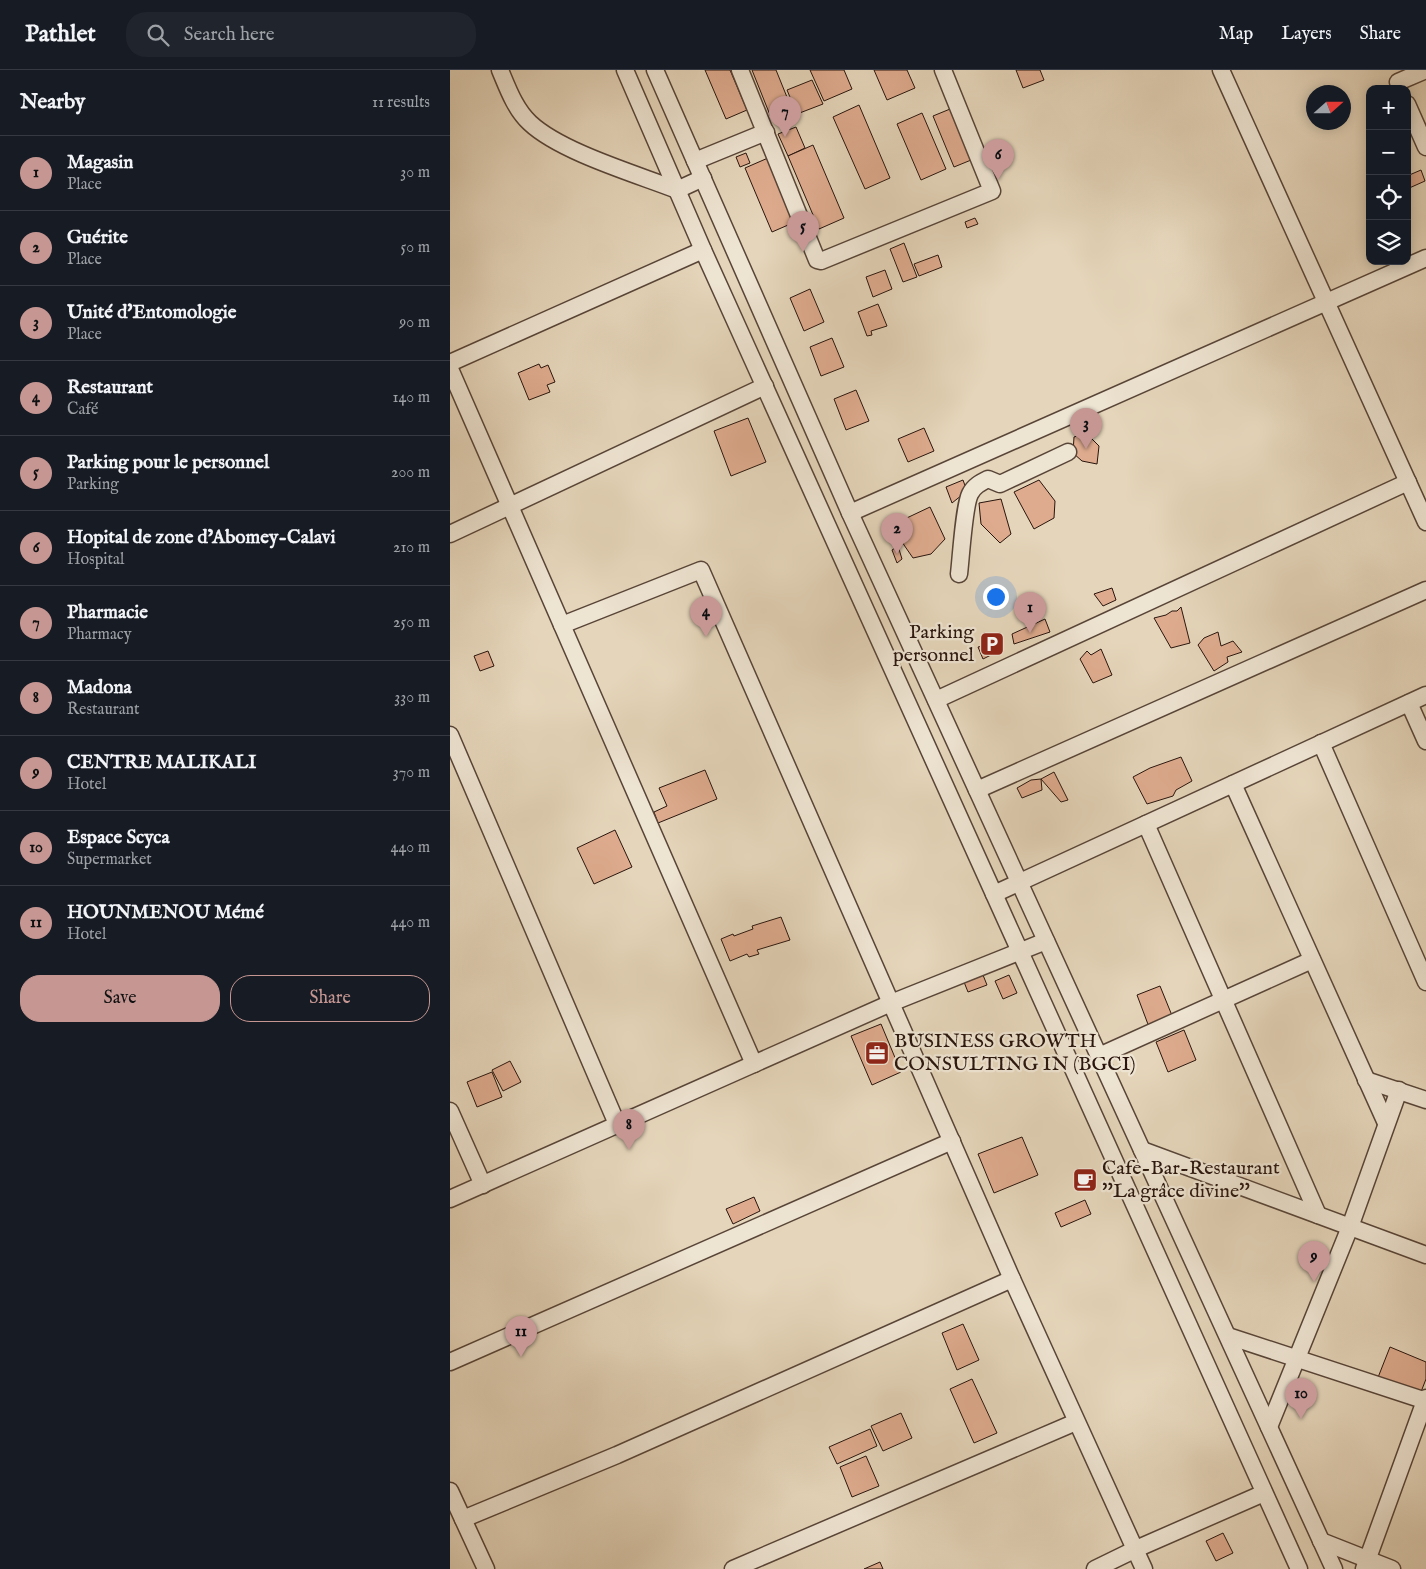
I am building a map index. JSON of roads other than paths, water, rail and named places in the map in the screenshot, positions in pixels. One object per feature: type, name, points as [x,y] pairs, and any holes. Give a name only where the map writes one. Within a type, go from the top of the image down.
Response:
[{"type":"street","points":[[500,70],[514,103],[530,123],[558,143],[677,190],[703,178]]},
{"type":"street","points":[[625,70],[703,250],[1299,1569]]},
{"type":"street","points":[[655,70],[850,513],[1334,1569]]},
{"type":"street","points":[[740,70],[817,260],[821,262],[992,191],[943,70]]},
{"type":"street","points":[[1221,70],[1426,522]]},
{"type":"street","points":[[1396,80],[1426,70]]},
{"type":"street","points":[[1411,113],[1426,147]]},
{"type":"street","points":[[695,161],[766,132]]},
{"type":"street","points":[[450,363],[703,250]]},
{"type":"street","points":[[850,513],[1426,258]]},
{"type":"street","points":[[450,369],[754,1064]]},
{"type":"street","points":[[450,534],[765,386]]},
{"type":"street","points":[[959,574],[967,506],[970,494],[978,484],[988,480],[1000,484],[1068,452]]},
{"type":"street","points":[[936,700],[1408,482]]},
{"type":"street","points":[[562,625],[701,570],[1012,1279],[1144,1569]]},
{"type":"street","points":[[977,790],[1426,590]]},
{"type":"street","points":[[994,894],[1426,695]]},
{"type":"street","points":[[1409,703],[1426,741]]},
{"type":"street","points":[[450,735],[617,1124]]},
{"type":"street","points":[[1321,743],[1426,982]]},
{"type":"street","points":[[1233,784],[1386,1123]]},
{"type":"street","points":[[1146,824],[1318,1215]]},
{"type":"street","points":[[450,1199],[892,1003],[1046,941]]},
{"type":"street","points":[[1099,1056],[1312,960]]},
{"type":"street","points":[[1366,1080],[1426,1100]]},
{"type":"street","points":[[1270,1427],[1350,1227],[1399,1090]]},
{"type":"street","points":[[450,1111],[483,1185]]},
{"type":"street","points":[[450,1362],[952,1142]]},
{"type":"street","points":[[1142,1150],[1426,1255]]},
{"type":"street","points":[[462,1519],[616,1455],[1012,1279]]},
{"type":"street","points":[[1228,1336],[1426,1400],[1366,1564]]},
{"type":"street","points":[[733,1569],[1076,1422]]},
{"type":"street","points":[[450,1491],[486,1569]]},
{"type":"street","points":[[1095,1569],[1264,1493]]},
{"type":"street","points":[[1321,1540],[1366,1564],[1392,1569]]},
{"type":"place","name":"Pharmacie","points":[[785,137]]},
{"type":"place","name":"Hopital de zone d’Abomey-Calavi","points":[[998,180]]},
{"type":"place","name":"Parking pour le personnel","points":[[803,252]]},
{"type":"place","name":"Unité d'Entomologie","points":[[1086,449]]},
{"type":"place","name":"Guérite","points":[[897,554]]},
{"type":"place","name":"Magasin","points":[[1030,633]]},
{"type":"place","name":"Restaurant","points":[[706,637]]},
{"type":"place","name":"Parking personnel","points":[[992,644]]},
{"type":"place","name":"BUSINESS GROWTH CONSULTING IN (BGCI)","points":[[877,1053]]},
{"type":"place","name":"Madona","points":[[629,1150]]},
{"type":"place","name":"Cafe-Bar-Restaurant ''La grâce divine''","points":[[1085,1180]]},
{"type":"place","name":"CENTRE MALIKALI","points":[[1314,1282]]},
{"type":"place","name":"HOUNMENOU Mémé","points":[[521,1357]]},
{"type":"place","name":"Espace Scyca","points":[[1301,1419]]}]
